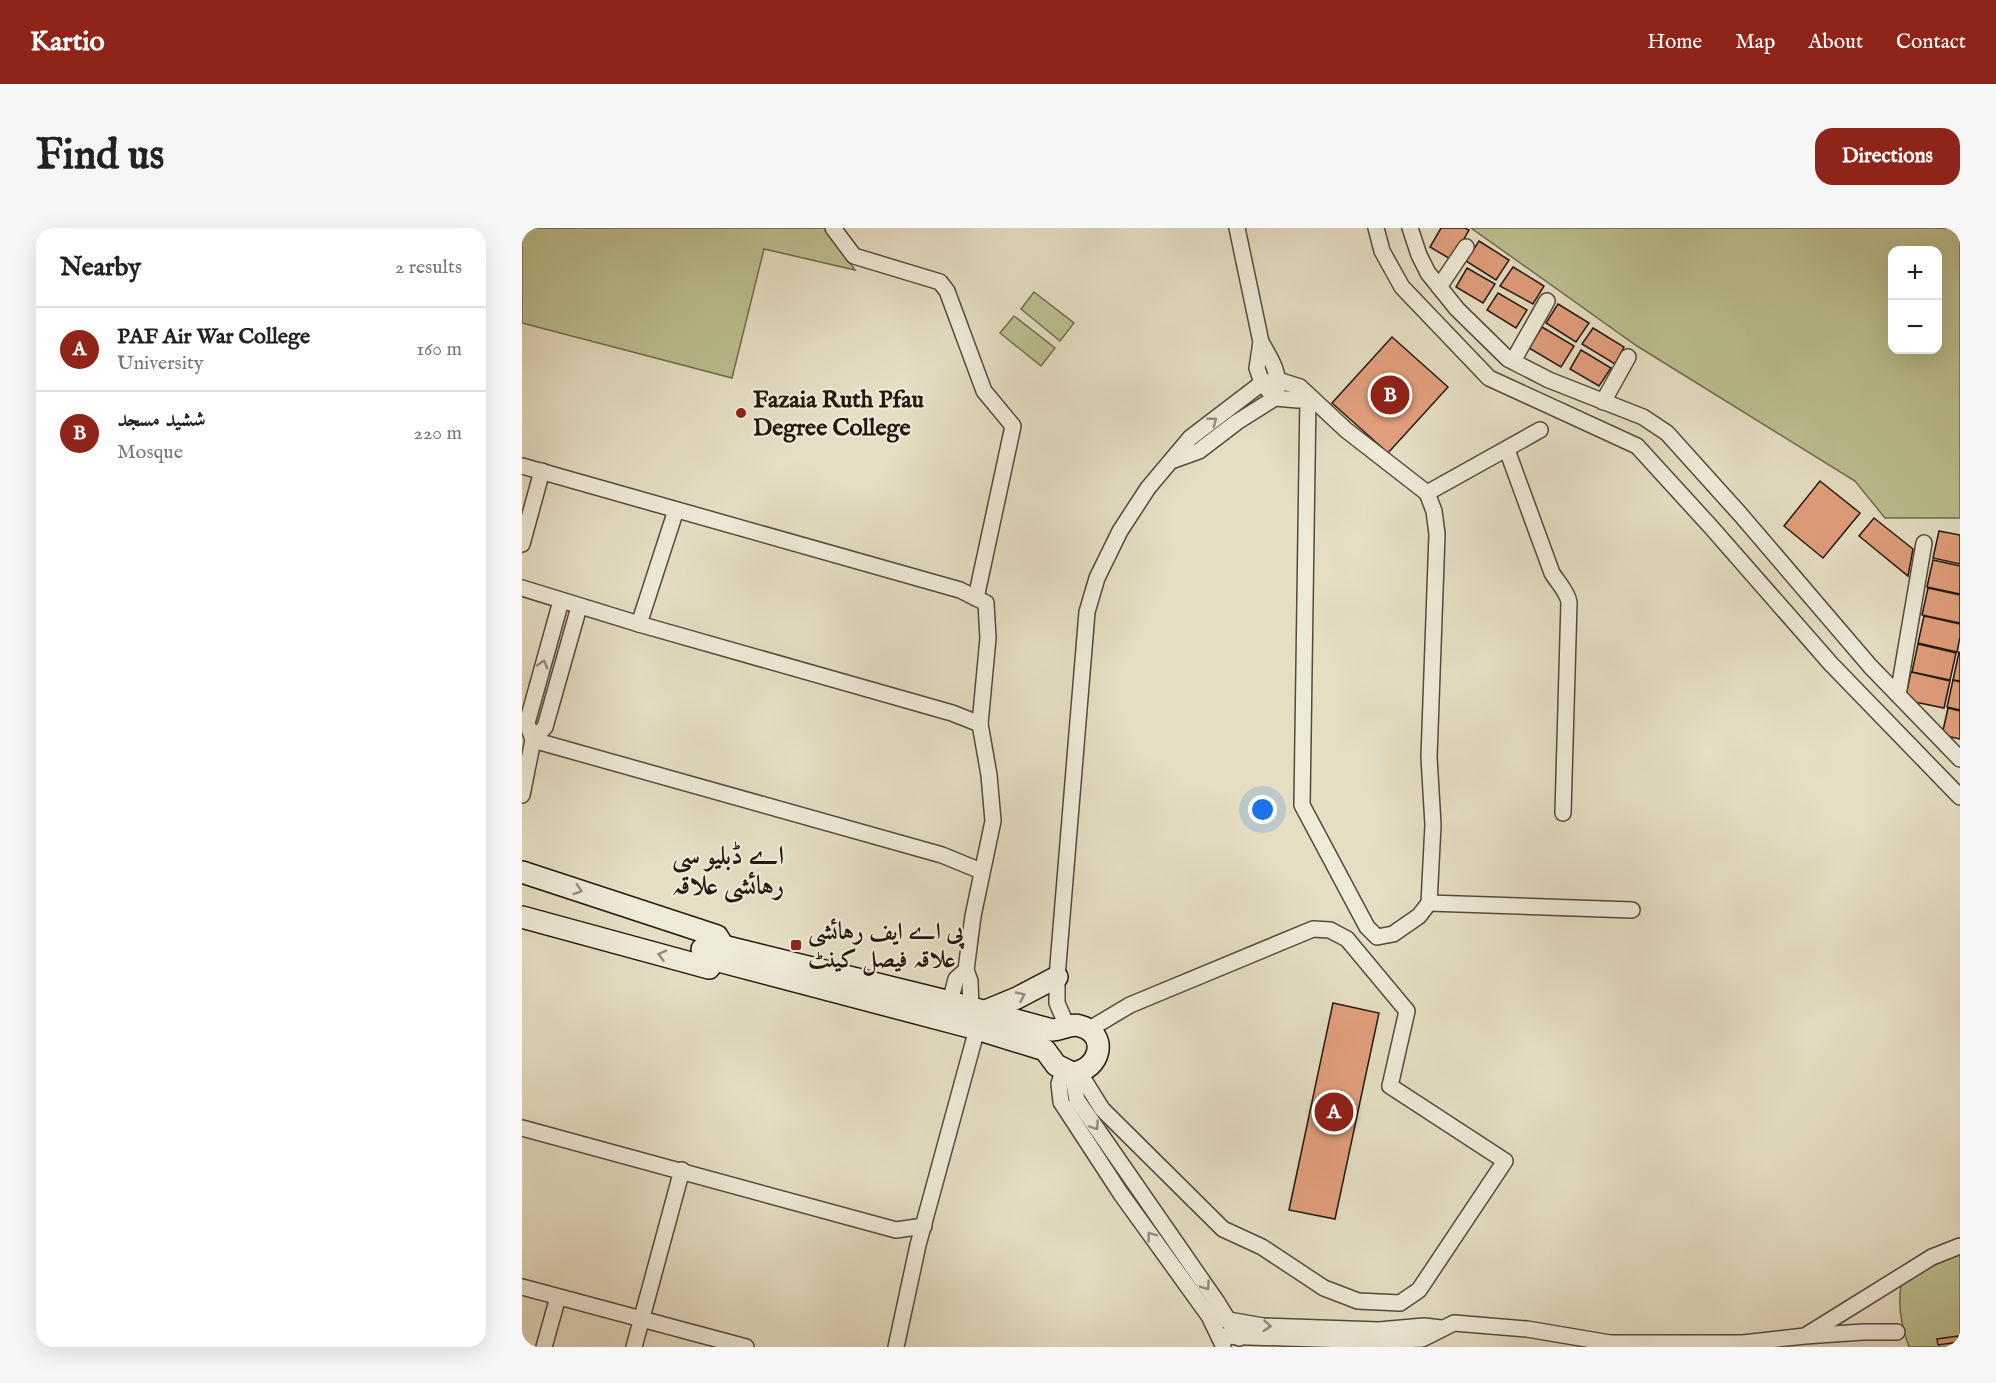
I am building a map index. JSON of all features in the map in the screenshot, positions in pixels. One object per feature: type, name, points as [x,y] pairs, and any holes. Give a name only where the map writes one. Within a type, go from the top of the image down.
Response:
[{"type":"street","points":[[833,228],[854,256],[940,282],[946,291],[984,391],[1013,426],[976,598]]},
{"type":"street","points":[[1237,228],[1261,342],[1270,357],[1278,380],[1275,398]]},
{"type":"street","points":[[1376,228],[1382,251],[1402,287],[1489,378],[1637,446],[1831,664],[1960,796]]},
{"type":"street","points":[[1410,228],[1428,273],[1479,331],[1513,361],[1549,380],[1643,417],[1667,433],[1696,463],[1870,666],[1960,759]]},
{"type":"street","points":[[1439,287],[1466,247]]},
{"type":"street","points":[[1513,361],[1547,302]]},
{"type":"street","points":[[1261,342],[1257,368],[1262,383],[1275,398]]},
{"type":"street","points":[[1603,402],[1628,357]]},
{"type":"street","points":[[1067,1026],[1057,1003],[1057,977],[1087,612],[1097,578],[1120,531],[1148,488],[1190,438],[1262,383],[1278,380],[1300,387],[1346,429],[1427,493],[1434,511],[1437,534],[1429,757],[1433,825],[1429,903],[1419,916],[1393,934],[1377,937],[1367,927],[1302,805],[1308,396]]},
{"type":"street","points":[[1171,461],[1198,451],[1275,398],[1298,400],[1308,396]]},
{"type":"street","points":[[1427,493],[1540,430]]},
{"type":"street","points":[[1507,450],[1552,573],[1568,594],[1563,813]]},
{"type":"street","points":[[522,466],[960,590],[986,603],[988,638],[980,724],[993,821],[981,871],[966,970],[970,981],[970,1013],[896,1347]]},
{"type":"street","points":[[522,544],[542,471]]},
{"type":"street","points":[[639,624],[676,510]]},
{"type":"street","points":[[1898,695],[1924,543]]},
{"type":"street","points":[[522,588],[579,607],[951,713],[980,724]]},
{"type":"street","points":[[533,740],[527,723],[561,601]]},
{"type":"street","points":[[522,795],[533,740],[544,727],[579,607]]},
{"type":"street","points":[[533,740],[942,855],[981,871]]},
{"type":"street","points":[[522,872],[717,936],[719,953],[709,968],[522,917]]},
{"type":"street","points":[[1429,903],[1632,910]]},
{"type":"street","points":[[898,999],[970,1013],[1045,1050],[1056,1065],[1071,1072],[1102,1109],[1223,1229],[1262,1247],[1324,1288],[1358,1301],[1400,1303],[1419,1290],[1505,1161],[1390,1086],[1407,1011],[1347,939],[1330,930],[1313,929],[1281,942],[1130,1005],[1088,1030]]},
{"type":"street","points":[[719,953],[898,999],[1052,1030],[1076,1025],[1088,1030],[1098,1044],[1098,1052],[1093,1064],[1087,1069],[1071,1072],[1059,1084],[1061,1102],[1120,1194],[1209,1316],[1221,1342],[1239,1338],[1382,1341],[1422,1339],[1454,1323],[1527,1329],[1579,1342],[1610,1343],[1743,1345],[1805,1336],[1897,1332]]},
{"type":"street","points":[[966,970],[956,978],[970,1013]]},
{"type":"street","points":[[970,1013],[1017,998],[1057,977]]},
{"type":"street","points":[[1071,1072],[1077,1100],[1229,1320],[1239,1338]]},
{"type":"street","points":[[522,1128],[896,1230],[924,1226]]},
{"type":"street","points":[[634,1347],[682,1170]]},
{"type":"street","points":[[1805,1336],[1932,1257],[1960,1246]]},
{"type":"street","points":[[522,1287],[746,1347]]},
{"type":"street","points":[[544,1347],[558,1296]]},
{"type":"street","points":[[1209,1316],[1263,1326],[1379,1330],[1424,1326],[1441,1328]]},
{"type":"green space","points":[[522,228],[826,228],[855,270],[764,249],[732,378],[522,323]]},
{"type":"green space","points":[[1471,228],[1960,228],[1960,518],[1885,518],[1855,481],[1637,346]]},
{"type":"green space","points":[[1034,292],[1074,323],[1060,341],[1021,309]]},
{"type":"green space","points":[[1014,316],[1055,348],[1041,366],[1000,333]]},
{"type":"green space","points":[[1960,1252],[1960,1347],[1909,1347],[1901,1314],[1902,1281],[1932,1263]]},
{"type":"building","points":[[1441,228],[1469,230],[1452,260],[1430,247]]},
{"type":"building","points":[[1479,241],[1509,260],[1496,280],[1466,261]]},
{"type":"building","points":[[1513,267],[1544,286],[1533,304],[1500,286]]},
{"type":"building","points":[[1467,268],[1495,284],[1483,303],[1456,287]]},
{"type":"building","points":[[1498,293],[1527,310],[1516,328],[1487,310]]},
{"type":"building","points":[[1558,304],[1589,323],[1576,342],[1546,323]]},
{"type":"building","points":[[1542,327],[1574,346],[1561,367],[1529,348]]},
{"type":"building","points":[[1593,328],[1624,347],[1615,364],[1582,344]]},
{"type":"building","points":[[1392,337],[1448,387],[1388,453],[1332,403]]},
{"type":"building","points":[[1581,350],[1611,368],[1599,386],[1570,369]]},
{"type":"building","points":[[1820,481],[1860,513],[1823,558],[1784,526]]},
{"type":"building","points":[[1874,518],[1913,549],[1908,576],[1859,536]]},
{"type":"building","points":[[1939,531],[1960,535],[1960,564],[1933,558]]},
{"type":"building","points":[[1933,560],[1960,566],[1960,594],[1927,587]]},
{"type":"building","points":[[1928,588],[1960,595],[1960,623],[1922,615]]},
{"type":"building","points":[[1924,616],[1960,624],[1957,652],[1918,643]]},
{"type":"building","points":[[1918,644],[1956,653],[1950,680],[1912,672]]},
{"type":"building","points":[[1960,653],[1960,681],[1953,680]]},
{"type":"building","points":[[1911,672],[1950,681],[1944,708],[1905,700]]},
{"type":"building","points":[[1953,680],[1960,682],[1960,710],[1947,707]]},
{"type":"building","points":[[1948,708],[1960,711],[1960,739],[1942,735]]},
{"type":"building","points":[[1333,1003],[1379,1013],[1335,1219],[1289,1210]]},
{"type":"building","points":[[1958,1336],[1959,1342],[1938,1345],[1937,1339]]},
{"type":"place","name":"ششید مسجد","points":[[1390,395]]},
{"type":"place","name":"Fazaia Ruth Pfau Degree College","points":[[741,413]]},
{"type":"place","name":"پی اے ایف رہائشی علاقہ فیصل کینٹ","points":[[796,945]]},
{"type":"place","name":"PAF Air War College","points":[[1334,1112]]},
{"type":"district","name":"اے ڈبلیو سی رہائشی علاقہ","points":[[728,870]]}]
